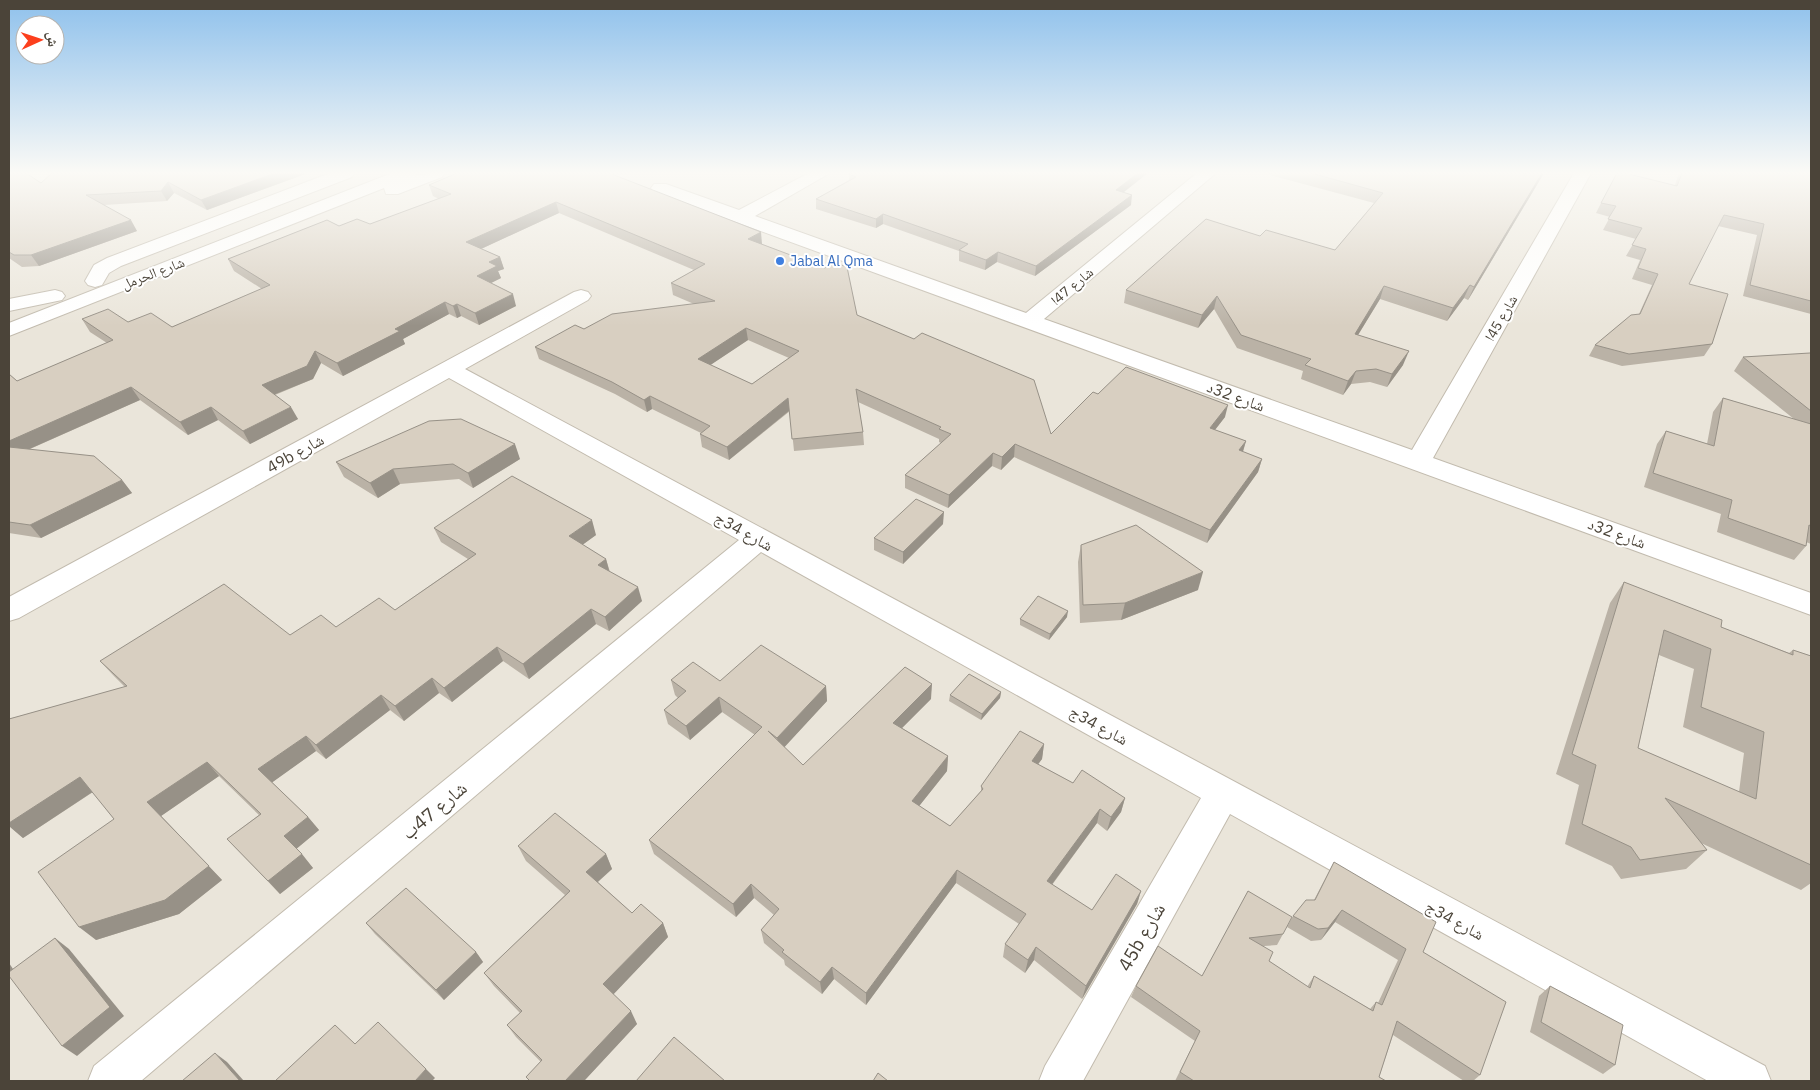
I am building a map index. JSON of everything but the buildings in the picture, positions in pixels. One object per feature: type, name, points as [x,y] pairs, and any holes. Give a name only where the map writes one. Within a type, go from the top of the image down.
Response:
[{"type":"street","points":[[95,281],[101,270],[114,262],[213,224]]},
{"type":"street","name":"شارع الحرمل","points":[[9,330],[95,281],[242,224]]},
{"type":"street","name":"شارع الحرمل","points":[[9,314],[54,304],[271,224]]},
{"type":"street","points":[[9,305],[94,305],[133,293],[308,224]]},
{"type":"street","name":"شارع 32د","points":[[759,224],[1811,604]]},
{"type":"street","name":"شارع 47ا","points":[[1029,322],[1147,224]]},
{"type":"street","name":"شارع 45ا","points":[[1418,462],[1554,224]]},
{"type":"street","name":"49b شارع","points":[[9,610],[581,296]]},
{"type":"street","name":"شارع 34ج","points":[[449,369],[1750,1081]]},
{"type":"street","name":"شارع 47ب","points":[[109,1081],[759,539]]},
{"type":"street","name":"45b شارع","points":[[1060,1081],[1223,793]]},
{"type":"shaded area","points":[[9,224],[1811,224],[1811,1081],[9,1081]]},
{"type":"place","name":"Jabal Al Qma","points":[[780,261]]}]
